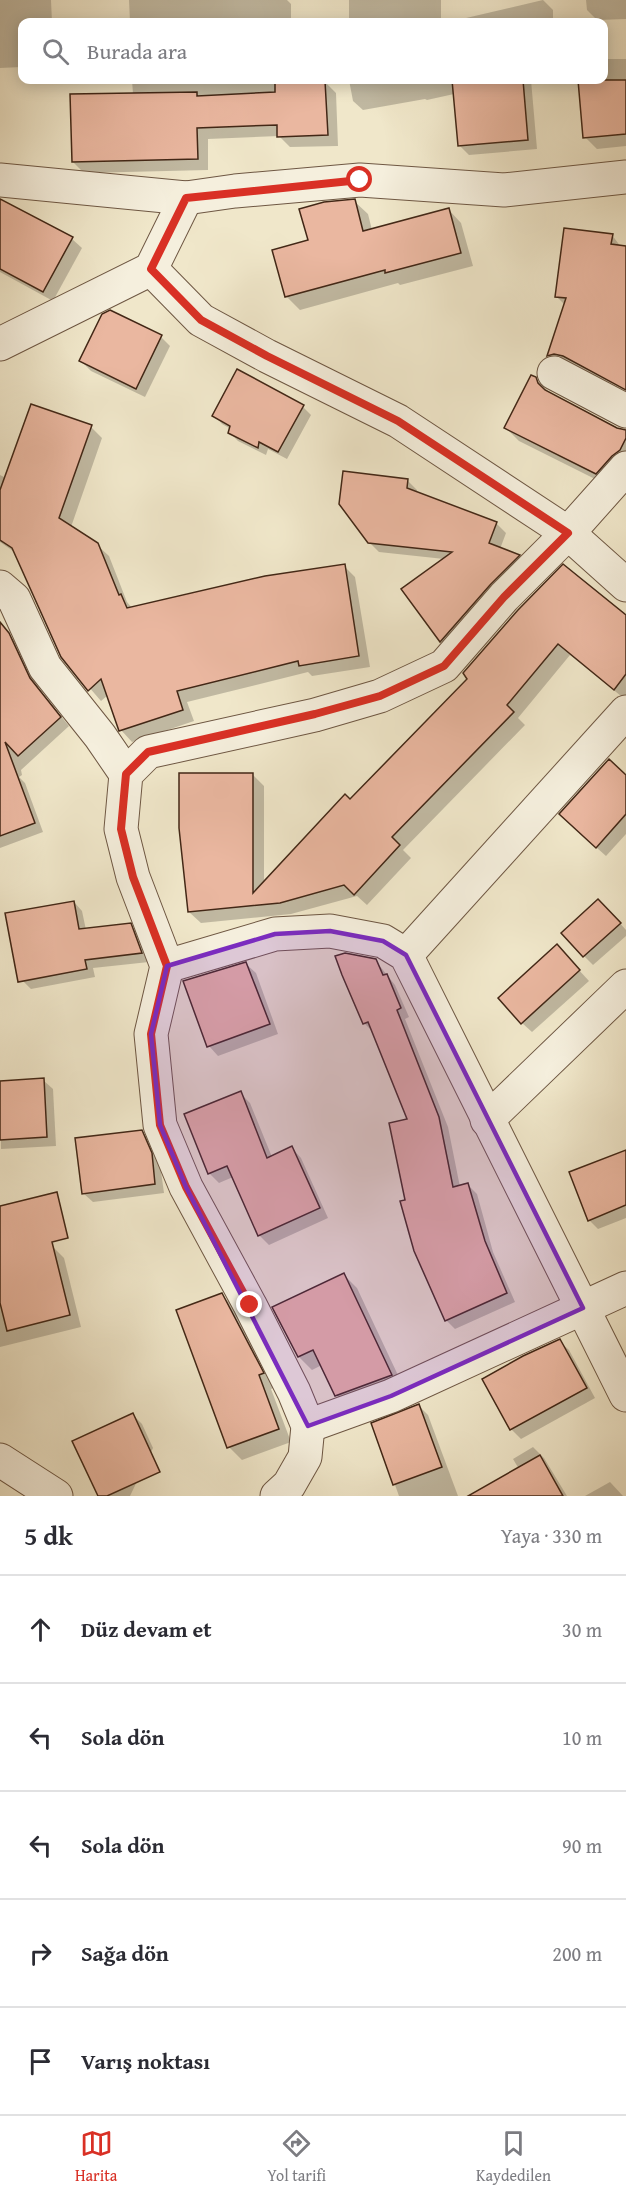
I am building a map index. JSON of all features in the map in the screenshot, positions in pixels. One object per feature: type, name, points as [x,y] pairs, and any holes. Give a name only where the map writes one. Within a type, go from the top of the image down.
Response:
[{"type":"street","points":[[0,180],[186,198],[360,180],[504,190],[626,177]]},
{"type":"street","points":[[0,344],[151,269],[186,198]]},
{"type":"street","points":[[151,269],[201,320],[267,356],[398,421],[568,533],[626,585]]},
{"type":"street","points":[[554,373],[626,411]]},
{"type":"street","points":[[126,774],[148,752],[326,711],[380,696],[444,666],[504,597],[568,533],[626,468]]},
{"type":"street","points":[[0,587],[14,599],[45,667],[100,736],[126,774],[121,829],[133,877],[167,966],[151,1034],[160,1125],[186,1187],[250,1305],[294,1392],[308,1426],[305,1457],[289,1485],[277,1496]]},
{"type":"street","points":[[405,955],[626,712]]},
{"type":"street","points":[[167,966],[275,934],[330,931],[383,941],[405,955],[626,1395]]},
{"type":"street","points":[[487,1120],[626,986]]},
{"type":"street","points":[[308,1426],[391,1395],[626,1288]]},
{"type":"street","points":[[0,1460],[56,1496]]},
{"type":"highlighted area","points":[[330,931],[383,941],[406,955],[583,1308],[391,1396],[308,1426],[186,1187],[160,1125],[151,1034],[167,966],[275,934]]},
{"type":"building","points":[[608,80],[626,80],[626,134],[583,138],[578,84],[608,84]]},
{"type":"building","points":[[275,84],[325,84],[328,135],[277,137],[277,125],[197,128],[198,159],[72,162],[70,94],[197,92],[197,96],[275,92]]},
{"type":"building","points":[[452,84],[523,84],[528,140],[458,146]]},
{"type":"building","points":[[0,199],[73,237],[43,292],[0,269]]},
{"type":"building","points":[[355,199],[363,231],[449,208],[461,253],[385,273],[385,270],[285,297],[272,250],[308,240],[299,209],[324,202]]},
{"type":"building","points":[[564,228],[613,234],[611,244],[626,246],[626,390],[563,356],[554,354],[547,356],[566,298],[555,297]]},
{"type":"building","points":[[110,310],[162,335],[136,389],[79,361],[102,314]]},
{"type":"building","points":[[237,369],[304,405],[278,452],[259,442],[258,448],[228,433],[230,426],[212,416]]},
{"type":"building","points":[[531,375],[536,377],[545,390],[617,428],[626,430],[626,438],[620,450],[596,474],[504,428]]},
{"type":"building","points":[[31,404],[92,425],[59,518],[98,543],[119,595],[121,594],[127,608],[265,576],[345,564],[359,656],[299,666],[298,661],[177,691],[183,710],[119,731],[101,679],[88,691],[61,657],[12,548],[0,540],[0,490]]},
{"type":"building","points":[[343,471],[408,479],[407,488],[497,522],[489,543],[520,555],[440,642],[401,589],[452,552],[368,543],[339,504]]},
{"type":"building","points":[[563,564],[626,615],[626,674],[614,690],[558,644],[507,705],[514,712],[392,837],[400,845],[354,895],[344,885],[280,903],[188,912],[179,828],[179,773],[253,773],[253,893],[345,794],[350,799],[467,679],[463,673],[518,610]]},
{"type":"building","points":[[0,622],[9,633],[30,678],[61,717],[18,756],[5,742],[35,823],[0,836]]},
{"type":"building","points":[[609,759],[626,775],[626,814],[596,848],[559,814]]},
{"type":"building","points":[[598,899],[621,923],[583,957],[561,933]]},
{"type":"building","points":[[74,901],[79,929],[131,923],[142,953],[85,960],[87,969],[18,982],[5,913]]},
{"type":"building","points":[[557,944],[580,970],[521,1024],[498,998]]},
{"type":"building","points":[[345,953],[376,959],[383,975],[387,974],[401,1008],[397,1010],[439,1117],[453,1187],[468,1183],[485,1241],[507,1293],[445,1321],[414,1251],[400,1201],[405,1200],[389,1123],[407,1119],[368,1022],[363,1024],[342,975],[335,956]]},
{"type":"building","points":[[246,962],[270,1024],[207,1047],[183,981]]},
{"type":"building","points":[[44,1078],[47,1137],[0,1140],[0,1081]]},
{"type":"building","points":[[241,1091],[267,1158],[292,1146],[320,1208],[258,1236],[227,1166],[208,1174],[184,1114]]},
{"type":"building","points":[[142,1130],[152,1153],[155,1184],[82,1194],[75,1138]]},
{"type":"building","points":[[626,1150],[626,1205],[588,1221],[569,1172]]},
{"type":"building","points":[[57,1192],[68,1238],[52,1242],[70,1315],[7,1331],[0,1303],[0,1206]]},
{"type":"building","points":[[344,1273],[392,1375],[335,1396],[313,1350],[298,1357],[272,1307]]},
{"type":"building","points":[[222,1293],[264,1373],[259,1375],[279,1429],[227,1448],[176,1310]]},
{"type":"building","points":[[560,1339],[587,1388],[510,1430],[482,1379]]},
{"type":"building","points":[[419,1404],[442,1467],[393,1485],[371,1423]]},
{"type":"building","points":[[133,1413],[160,1472],[107,1496],[98,1496],[72,1441]]},
{"type":"building","points":[[540,1455],[563,1496],[468,1496]]},
{"type":"route","points":[[250,1305],[186,1187],[160,1125],[151,1034],[167,966],[133,877],[121,829],[126,774],[148,752],[315,714],[380,696],[444,666],[504,597],[568,533],[398,421],[267,356],[201,320],[151,269],[186,198],[235,191],[360,180]]}]
